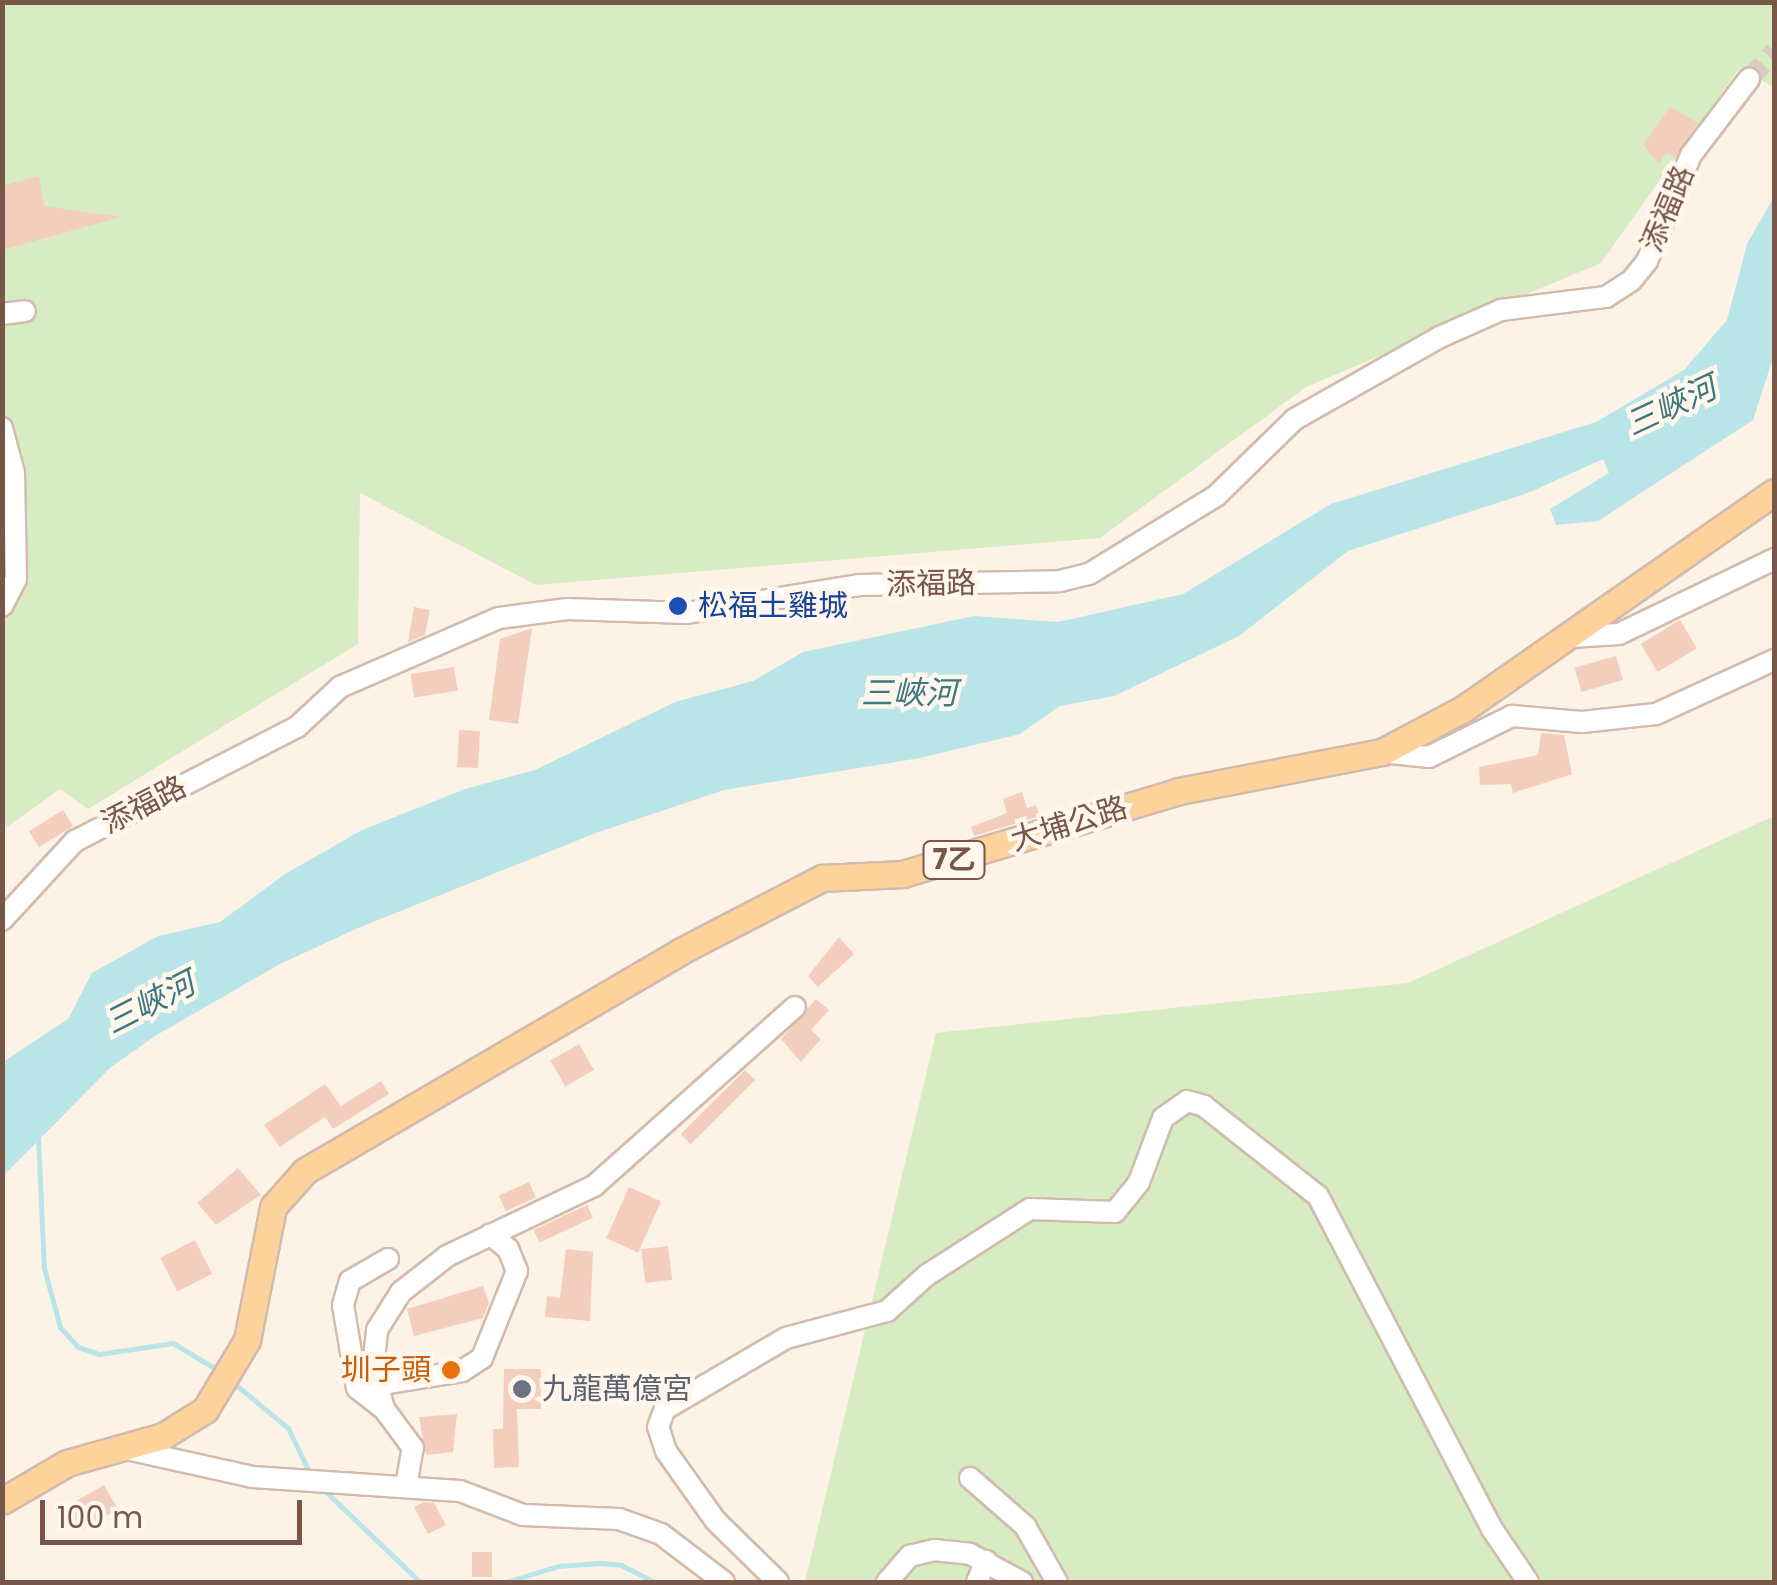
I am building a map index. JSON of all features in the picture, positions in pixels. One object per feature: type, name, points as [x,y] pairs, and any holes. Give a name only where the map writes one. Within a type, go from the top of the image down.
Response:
[{"type":"main road","name":"大埔公路","points":[[120,1447],[163,1436],[206,1410],[247,1340],[273,1207],[305,1171],[783,895],[822,878],[903,874],[1179,791],[1382,752],[1427,732],[1774,492]]},
{"type":"main road","name":"7乙","points":[[2,1501],[67,1463],[120,1447]]},
{"type":"street","name":"添福路","points":[[5,917],[75,841],[297,727],[340,687],[499,618],[567,609],[688,613],[859,585],[1060,581],[1090,574],[1216,496],[1284,426],[1440,337],[1500,310],[1606,297],[1631,281],[1647,261],[1691,155],[1746,83],[1702,113]]},
{"type":"street","points":[[2,314],[25,310]]},
{"type":"street","points":[[2,428],[14,472],[16,579],[2,606]]},
{"type":"street","points":[[1571,636],[1619,634],[1774,559]]},
{"type":"street","points":[[1382,752],[1430,756],[1503,717],[1582,722],[1656,714],[1774,660]]},
{"type":"street","points":[[384,1409],[373,1368],[383,1316],[420,1274],[490,1234],[594,1186],[796,1007]]},
{"type":"street","points":[[778,1582],[715,1520],[666,1452],[658,1427],[665,1408],[786,1338],[887,1311],[927,1275],[1030,1209],[1115,1212],[1140,1182],[1163,1118],[1187,1101],[1204,1106],[1318,1196],[1502,1546],[1528,1582]]},
{"type":"street","points":[[383,1384],[462,1371],[482,1358],[517,1271],[508,1249],[490,1234]]},
{"type":"street","points":[[388,1259],[350,1281],[343,1305],[357,1388],[384,1409],[414,1448],[406,1486]]},
{"type":"street","points":[[120,1447],[253,1476],[406,1486],[482,1497],[523,1515],[641,1524],[724,1582]]},
{"type":"street","points":[[970,1478],[1026,1526],[1057,1582]]},
{"type":"street","points":[[887,1582],[910,1556],[934,1550],[986,1561],[1022,1582]]},
{"type":"street","points":[[977,1582],[986,1561]]},
{"type":"green space","points":[[3,3],[1774,3],[1774,88],[1740,67],[1601,263],[1306,387],[1100,538],[536,585],[360,493],[358,644],[88,809],[60,789],[3,830]]},
{"type":"green space","points":[[1774,816],[1774,1582],[805,1582],[936,1033],[1408,983]]},
{"type":"water","name":"三峽河","points":[[1774,197],[1774,355],[1753,420],[1598,521],[1556,525],[1550,509],[1609,473],[1603,459],[1528,493],[1348,551],[1239,636],[1114,696],[1060,706],[1020,734],[920,758],[724,790],[596,833],[358,928],[280,964],[155,1036],[110,1068],[3,1176],[3,1062],[68,1019],[92,973],[158,936],[220,922],[285,874],[362,830],[465,789],[535,770],[675,702],[753,681],[803,652],[974,616],[1058,622],[1183,594],[1331,504],[1596,422],[1684,370],[1727,320],[1747,244]]},
{"type":"building","points":[[1670,107],[1698,123],[1675,158],[1666,153],[1659,164],[1643,145]]},
{"type":"building","points":[[39,176],[44,206],[121,217],[2,250],[2,186]]},
{"type":"building","points":[[414,607],[430,610],[425,635],[408,642]]},
{"type":"building","points":[[1680,620],[1697,648],[1658,672],[1641,644]]},
{"type":"building","points":[[532,628],[518,724],[489,720],[500,639]]},
{"type":"building","points":[[1616,656],[1623,680],[1582,692],[1575,668]]},
{"type":"building","points":[[454,667],[458,691],[414,698],[411,674]]},
{"type":"building","points":[[459,730],[480,731],[478,768],[457,767]]},
{"type":"building","points":[[1541,733],[1564,735],[1572,774],[1513,793],[1511,784],[1480,785],[1479,767],[1538,755]]},
{"type":"building","points":[[1022,792],[1027,808],[1036,805],[1040,816],[974,836],[971,827],[1007,813],[1003,799]]},
{"type":"building","points":[[63,810],[73,826],[39,847],[29,831]]},
{"type":"building","points":[[839,937],[854,954],[818,987],[808,976]]},
{"type":"building","points":[[816,999],[829,1010],[811,1030],[821,1039],[801,1062],[781,1039]]},
{"type":"building","points":[[579,1044],[594,1070],[565,1086],[550,1060]]},
{"type":"building","points":[[745,1070],[755,1080],[691,1144],[681,1134]]},
{"type":"building","points":[[381,1081],[389,1094],[333,1129],[325,1117],[280,1147],[264,1125],[325,1084],[341,1106]]},
{"type":"building","points":[[238,1168],[261,1195],[216,1225],[197,1203]]},
{"type":"building","points":[[529,1182],[536,1198],[506,1211],[499,1195]]},
{"type":"building","points":[[629,1187],[661,1201],[638,1252],[606,1238]]},
{"type":"building","points":[[587,1205],[593,1218],[539,1243],[534,1230]]},
{"type":"building","points":[[195,1240],[212,1274],[178,1292],[160,1258]]},
{"type":"building","points":[[668,1246],[672,1280],[645,1283],[641,1249]]},
{"type":"building","points":[[566,1249],[593,1252],[590,1321],[545,1317],[547,1296],[560,1298]]},
{"type":"building","points":[[483,1286],[489,1303],[483,1318],[414,1336],[407,1309]]},
{"type":"building","points":[[504,1369],[541,1369],[541,1409],[517,1409],[519,1467],[494,1468],[493,1429],[503,1429]]},
{"type":"building","points":[[457,1414],[453,1452],[426,1455],[419,1417]]},
{"type":"building","points":[[104,1485],[118,1509],[80,1531],[66,1507]]},
{"type":"building","points":[[434,1503],[446,1525],[428,1534],[414,1507]]},
{"type":"building","points":[[472,1552],[492,1552],[492,1577],[472,1577]]},
{"type":"waterway","points":[[38,1138],[44,1268],[60,1327],[78,1347],[99,1354],[173,1343],[218,1370]]},
{"type":"waterway","points":[[230,1380],[288,1428],[311,1476]]},
{"type":"waterway","points":[[322,1488],[420,1582]]},
{"type":"waterway","points":[[506,1582],[558,1566],[600,1563],[621,1565],[655,1582]]},
{"type":"tunnel","points":[[1749,79],[1774,52]]},
{"type":"place","name":"松福土雞城","points":[[678,606]]},
{"type":"place","name":"圳子頭","points":[[451,1370]]},
{"type":"place","name":"九龍萬億宮","points":[[522,1389]]}]
